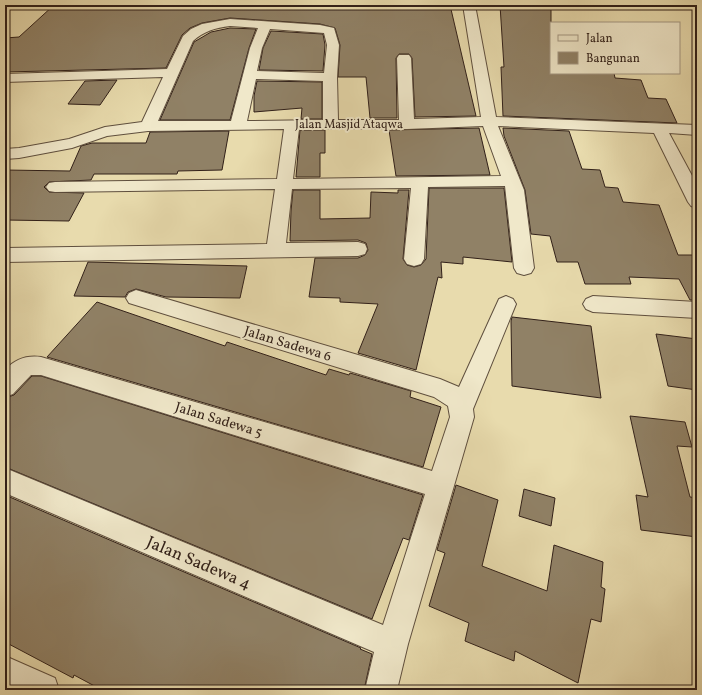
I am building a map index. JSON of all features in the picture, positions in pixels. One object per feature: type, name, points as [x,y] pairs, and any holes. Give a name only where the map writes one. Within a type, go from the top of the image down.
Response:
[{"type":"street","points":[[469,5],[489,121],[515,190],[524,268]]},
{"type":"street","points":[[148,126],[187,39],[191,34],[213,25],[226,23],[326,29],[330,31],[334,45],[330,77],[331,125]]},
{"type":"street","points":[[238,125],[256,48],[265,25]]},
{"type":"street","points":[[404,58],[407,124]]},
{"type":"street","points":[[5,78],[173,72]]},
{"type":"street","points":[[250,74],[330,77]]},
{"type":"street","name":"Jalan Masjid Ataqwa","points":[[5,154],[59,146],[105,132],[148,126],[407,124],[489,121],[697,130]]},
{"type":"street","points":[[276,250],[292,124]]},
{"type":"street","points":[[659,128],[697,202]]},
{"type":"street","points":[[55,187],[512,181]]},
{"type":"street","points":[[414,259],[420,183]]},
{"type":"street","points":[[5,255],[358,249]]},
{"type":"street","name":"Jalan Sadewa 6","points":[[136,298],[440,389],[457,399],[462,407]]},
{"type":"street","points":[[385,689],[392,644],[462,417],[462,407],[506,304]]},
{"type":"street","points":[[593,304],[697,310]]},
{"type":"street","name":"Jalan Sadewa 5","points":[[5,387],[21,368],[28,365],[41,366],[440,486]]},
{"type":"street","name":"Jalan Sadewa 4","points":[[5,480],[392,644]]},
{"type":"street","points":[[5,672],[43,690]]},
{"type":"building","points":[[54,5],[450,5],[476,116],[415,117],[412,58],[409,54],[399,54],[396,58],[397,118],[370,118],[366,77],[338,77],[340,45],[335,28],[320,24],[230,18],[202,23],[190,28],[182,35],[166,68],[5,72],[5,38],[19,37]]},
{"type":"building","points":[[500,5],[538,5],[539,7],[551,7],[550,74],[614,74],[615,78],[641,80],[648,98],[666,99],[677,123],[503,116],[501,67],[504,67]]},
{"type":"building","points":[[230,28],[256,29],[249,48],[230,120],[160,120],[194,42],[211,32]]},
{"type":"building","points":[[271,31],[323,34],[325,45],[323,71],[259,70],[263,48]]},
{"type":"building","points":[[117,80],[100,105],[68,104],[85,81]]},
{"type":"building","points":[[257,81],[322,82],[322,119],[301,119],[302,108],[254,112],[254,96]]},
{"type":"building","points":[[479,128],[490,175],[396,176],[389,130]]},
{"type":"building","points":[[503,128],[569,131],[582,169],[600,170],[605,187],[618,188],[623,202],[659,205],[678,255],[697,255],[697,300],[690,300],[679,279],[629,277],[631,284],[585,284],[578,262],[557,262],[550,236],[531,234],[525,190],[504,136]]},
{"type":"building","points":[[300,130],[325,130],[325,153],[320,153],[320,177],[296,177]]},
{"type":"building","points":[[229,131],[222,170],[178,171],[177,174],[94,174],[91,180],[49,182],[44,187],[49,192],[84,193],[69,221],[5,220],[5,170],[70,171],[81,146],[92,143],[146,143],[150,132]]},
{"type":"building","points":[[429,188],[504,188],[512,262],[463,257],[463,264],[441,262],[442,278],[438,277],[416,370],[358,353],[378,304],[340,302],[340,298],[309,297],[315,258],[358,258],[365,255],[368,250],[366,243],[358,240],[290,241],[291,211],[293,190],[320,190],[320,219],[370,218],[371,192],[398,193],[398,190],[409,190],[403,259],[407,265],[414,267],[421,265],[426,259]]},
{"type":"building","points":[[88,262],[247,266],[240,298],[166,297],[136,289],[128,292],[125,297],[74,296]]},
{"type":"building","points":[[97,302],[225,346],[227,342],[326,375],[329,369],[349,375],[350,373],[411,391],[410,397],[441,407],[423,467],[47,357]]},
{"type":"building","points":[[512,317],[591,326],[601,398],[512,386]]},
{"type":"building","points":[[656,334],[697,339],[697,390],[668,386]]},
{"type":"building","points":[[32,376],[41,376],[423,495],[409,540],[403,538],[372,619],[5,467],[5,401],[8,397],[14,395]]},
{"type":"building","points":[[630,416],[685,422],[692,447],[677,446],[690,497],[697,498],[697,537],[641,530],[636,495],[648,497]]},
{"type":"building","points":[[456,485],[498,500],[482,566],[547,591],[554,545],[603,562],[601,587],[605,589],[601,622],[591,619],[578,683],[515,651],[514,661],[465,641],[469,623],[429,606],[445,553],[437,550]]},
{"type":"building","points":[[524,489],[555,498],[551,526],[519,516]]},
{"type":"building","points":[[5,495],[361,648],[360,649],[372,654],[364,690],[102,690],[74,675],[73,678],[5,642]]}]
